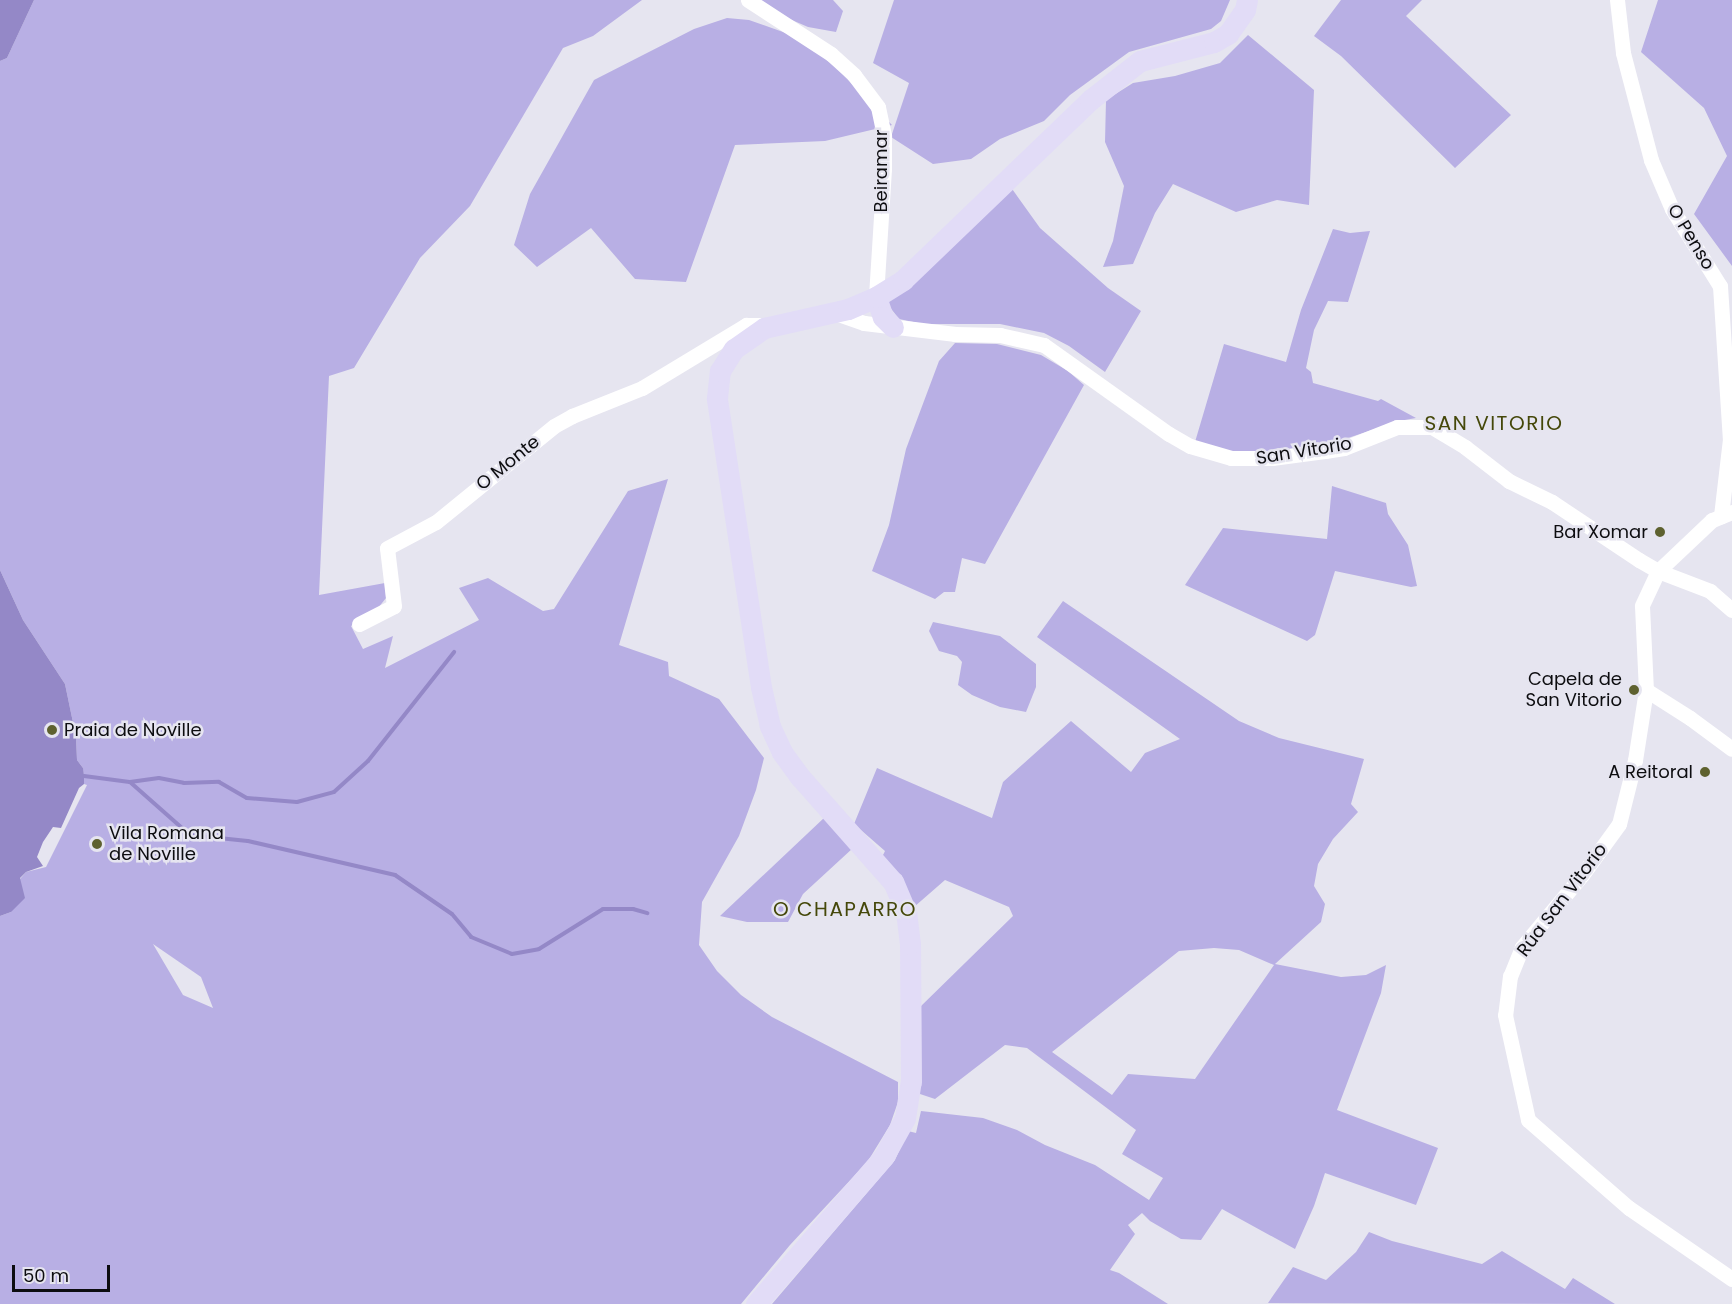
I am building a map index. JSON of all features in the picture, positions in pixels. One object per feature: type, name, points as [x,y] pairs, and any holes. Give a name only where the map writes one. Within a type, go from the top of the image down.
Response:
[{"type":"street","name":"Beiramar","points":[[748,0],[831,54],[855,75],[878,107],[885,136],[876,297]]},
{"type":"street","points":[[756,1304],[884,1156],[905,1118],[911,1082],[910,944],[906,912],[893,882],[800,777],[782,752],[770,726],[761,687],[717,398],[720,371],[734,348],[764,328],[835,313],[876,297],[903,279],[1090,99],[1140,61],[1214,42],[1228,34],[1245,9],[1247,0]]},
{"type":"street","name":"O Penso","points":[[1617,0],[1623,53],[1651,160],[1672,209],[1720,286],[1730,438],[1726,514]]},
{"type":"street","points":[[876,297],[883,317],[892,327]]},
{"type":"street","name":"San Vitorio","points":[[835,313],[849,319],[892,327],[955,334],[1000,335],[1044,345],[1168,434],[1190,446],[1231,458],[1272,458],[1344,448],[1397,428],[1432,427],[1465,447],[1509,481],[1552,502],[1658,571],[1710,591],[1732,610]]},
{"type":"street","points":[[720,371],[699,356],[746,325],[759,325],[764,328]]},
{"type":"street","name":"O Monte","points":[[359,624],[394,606],[387,548],[436,522],[554,426],[642,388],[699,356]]},
{"type":"street","points":[[1658,571],[1712,520],[1726,514]]},
{"type":"street","name":"Rúa San Vitorio","points":[[1658,571],[1642,606],[1646,690],[1635,760],[1618,824],[1582,875],[1522,947],[1510,976],[1505,1015],[1528,1120],[1629,1208],[1732,1280]]},
{"type":"street","points":[[1646,690],[1690,718],[1732,749]]},
{"type":"shaded area","points":[[0,0],[34,0],[7,58],[0,61]]},
{"type":"shaded area","points":[[34,0],[642,0],[593,36],[563,48],[470,206],[420,258],[354,368],[329,376],[319,595],[385,583],[386,598],[378,608],[351,626],[363,649],[393,636],[385,668],[479,620],[459,588],[488,578],[543,611],[554,609],[628,491],[668,479],[619,645],[668,662],[669,676],[719,699],[764,758],[756,790],[739,836],[702,902],[699,945],[717,971],[741,995],[772,1017],[898,1082],[898,1102],[890,1125],[868,1161],[790,1245],[741,1304],[0,1304],[0,916],[11,912],[20,879],[26,872],[46,867],[87,785],[84,784],[83,768],[77,760],[76,737],[65,684],[23,620],[0,570],[0,61],[7,58]],"holes":[[[153,944],[201,977],[213,1008],[183,995]]]},
{"type":"shaded area","points":[[760,0],[833,0],[843,11],[836,32],[808,27],[778,14]]},
{"type":"shaded area","points":[[894,0],[1230,0],[1221,21],[1211,29],[1129,52],[1070,95],[1044,121],[1000,139],[971,159],[933,164],[891,137],[909,83],[873,63]]},
{"type":"shaded area","points":[[1341,0],[1422,0],[1406,16],[1511,115],[1455,168],[1341,56],[1314,36]]},
{"type":"shaded area","points":[[1658,0],[1732,0],[1732,266],[1694,214],[1727,156],[1704,108],[1641,52]]},
{"type":"shaded area","points":[[727,18],[749,20],[811,42],[892,125],[825,141],[735,145],[686,282],[635,279],[591,228],[537,267],[514,245],[530,194],[594,80],[694,29]]},
{"type":"shaded area","points":[[1248,35],[1314,90],[1309,205],[1277,200],[1236,212],[1173,184],[1155,213],[1133,264],[1103,267],[1113,241],[1124,186],[1105,142],[1106,100],[1133,83],[1175,76],[1220,63]]},
{"type":"shaded area","points":[[1010,186],[1040,228],[1108,288],[1141,311],[1105,372],[1069,346],[1044,333],[1000,324],[923,324],[899,319],[889,306],[889,296]]},
{"type":"shaded area","points":[[1333,229],[1350,233],[1370,231],[1348,302],[1328,301],[1314,330],[1306,368],[1311,372],[1313,383],[1378,401],[1381,399],[1416,418],[1399,421],[1327,445],[1245,455],[1195,442],[1224,344],[1286,362],[1301,310]]},
{"type":"shaded area","points":[[955,343],[997,344],[1041,355],[1068,371],[1084,385],[985,564],[962,558],[955,592],[944,592],[935,599],[872,571],[889,525],[906,449],[939,361]]},
{"type":"shaded area","points":[[1332,486],[1386,503],[1388,514],[1408,545],[1417,586],[1411,587],[1335,571],[1315,635],[1307,641],[1185,585],[1223,528],[1327,539]]},
{"type":"shaded area","points":[[0,570],[23,620],[65,684],[76,737],[77,760],[83,768],[84,784],[79,788],[61,828],[53,827],[43,842],[37,857],[43,866],[26,872],[20,878],[25,898],[11,912],[0,916]]},
{"type":"shaded area","points":[[1063,601],[1239,721],[1279,738],[1364,759],[1351,804],[1358,812],[1333,839],[1318,864],[1314,886],[1325,904],[1321,922],[1275,964],[1341,977],[1366,975],[1386,965],[1381,993],[1337,1110],[1438,1148],[1416,1205],[1325,1173],[1314,1206],[1295,1249],[1222,1209],[1201,1240],[1181,1239],[1150,1221],[1142,1213],[1128,1225],[1135,1234],[1110,1270],[1119,1273],[1168,1304],[772,1304],[895,1160],[908,1131],[916,1133],[921,1111],[983,1118],[1017,1130],[1045,1145],[1095,1165],[1149,1200],[1163,1178],[1122,1154],[1136,1130],[1027,1048],[1005,1045],[935,1099],[917,1093],[918,1009],[1013,916],[1009,907],[945,880],[914,907],[882,857],[885,851],[854,824],[877,768],[992,818],[1003,782],[1071,721],[1131,772],[1145,753],[1180,739],[1037,637]],"holes":[[[1214,948],[1239,950],[1274,965],[1195,1079],[1128,1074],[1112,1095],[1052,1052],[1179,951]]]},
{"type":"shaded area","points":[[933,622],[1000,636],[1036,664],[1036,687],[1026,712],[1000,707],[972,695],[958,685],[962,662],[957,656],[939,651],[929,631]]},
{"type":"shaded area","points":[[825,817],[853,848],[803,894],[788,922],[747,922],[720,916]]},
{"type":"shaded area","points":[[1369,1232],[1392,1241],[1482,1264],[1502,1251],[1565,1289],[1573,1278],[1615,1304],[1268,1303],[1293,1267],[1326,1280],[1356,1252]]},
{"type":"waterway","points":[[84,776],[130,782],[159,778],[184,783],[219,782],[247,798],[297,802],[334,792],[368,761],[454,652]]},
{"type":"waterway","points":[[130,782],[190,835],[248,841],[395,875],[452,914],[471,937],[512,954],[539,949],[603,909],[633,909],[647,913]]},
{"type":"place","name":"Bar Xomar","points":[[1660,532]]},
{"type":"place","name":"Capela de San Vitorio","points":[[1634,690]]},
{"type":"place","name":"Praia de Noville","points":[[52,730]]},
{"type":"place","name":"A Reitoral","points":[[1705,772]]},
{"type":"place","name":"Vila Romana de Noville","points":[[97,844]]},
{"type":"district","name":"SAN VITORIO","points":[[1494,423]]},
{"type":"district","name":"O CHAPARRO","points":[[845,909]]}]
